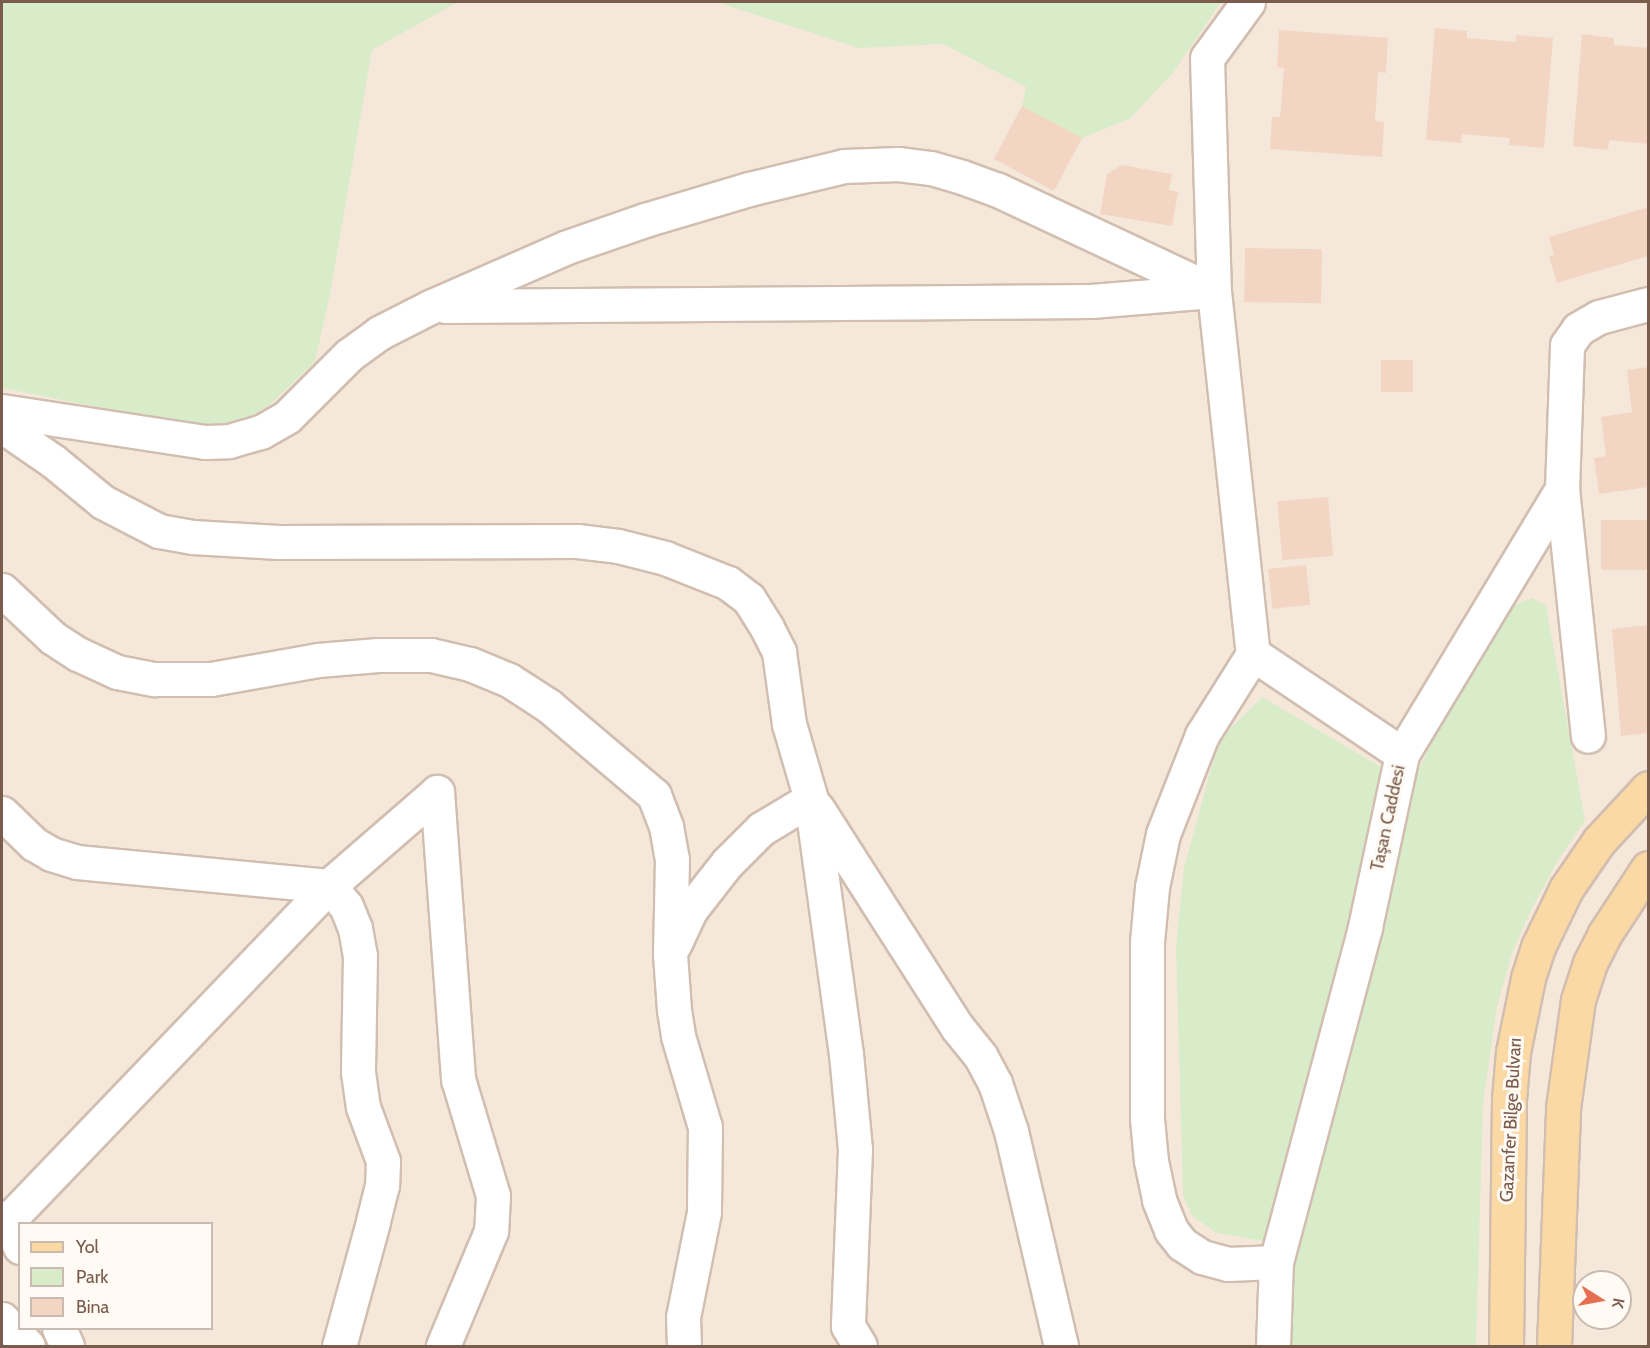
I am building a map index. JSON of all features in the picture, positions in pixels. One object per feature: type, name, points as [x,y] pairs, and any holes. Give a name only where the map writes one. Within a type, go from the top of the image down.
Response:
[{"type":"main road","name":"Gazanfer Bilge Bulvarı","points":[[1506,1347],[1509,1099],[1513,1052],[1528,978],[1538,947],[1566,889],[1599,841],[1648,788]]},
{"type":"main road","points":[[1554,1347],[1563,1108],[1578,1000],[1590,963],[1604,935],[1648,868]]},
{"type":"street","points":[[1248,2],[1207,58],[1214,291],[1253,654],[1202,735],[1163,834],[1152,887],[1148,942],[1147,1119],[1151,1161],[1159,1200],[1171,1230],[1182,1244],[1202,1257],[1228,1264],[1276,1262]]},
{"type":"street","points":[[2,411],[205,442],[229,441],[261,432],[287,417],[349,355],[379,333],[432,306],[567,247],[645,220],[749,189],[844,166],[898,164],[931,168],[998,190],[1214,291]]},
{"type":"street","points":[[432,306],[1091,301],[1214,291]]},
{"type":"street","name":"Taşan Caddesi","points":[[1273,1347],[1276,1262],[1365,927],[1402,754],[1562,489],[1567,345],[1578,329],[1599,317],[1648,304]]},
{"type":"street","points":[[2,426],[53,461],[103,502],[159,531],[181,535],[279,542],[577,541],[618,546],[704,571],[728,583],[749,599],[779,652],[789,724],[812,799],[846,1054],[854,1137],[848,1326],[860,1347]]},
{"type":"street","points":[[1562,489],[1588,736]]},
{"type":"street","points":[[2,590],[53,638],[78,654],[117,672],[154,679],[211,679],[318,660],[399,655],[431,655],[470,664],[509,680],[549,706],[596,743],[654,795],[660,804],[672,859],[670,954],[678,1036],[705,1127],[704,1212],[683,1317],[684,1347]]},
{"type":"street","points":[[1253,654],[1402,754]]},
{"type":"street","points":[[8,1228],[329,886],[437,792],[458,1078],[493,1196],[491,1231],[443,1347]]},
{"type":"street","points":[[670,954],[691,909],[727,863],[761,829],[812,799]]},
{"type":"street","points":[[812,799],[995,1083],[1011,1131],[1060,1347]]},
{"type":"street","points":[[2,813],[34,844],[51,854],[77,862],[329,886],[346,906],[355,928],[360,955],[358,1072],[363,1107],[383,1161],[382,1185],[376,1213],[339,1347]]},
{"type":"street","points":[[2,1319],[28,1347]]},
{"type":"street","points":[[59,1330],[67,1347]]},
{"type":"shaded area","points":[[2,2],[1648,2],[1648,1346],[2,1346]]},
{"type":"green space","points":[[2,2],[458,2],[372,50],[330,294],[315,362],[268,406],[236,424],[198,427],[2,388]]},
{"type":"green space","points":[[716,2],[1221,2],[1172,74],[1129,119],[1082,138],[1022,106],[1026,87],[943,44],[859,48]]},
{"type":"green space","points":[[1532,598],[1546,606],[1585,820],[1557,862],[1531,910],[1512,953],[1497,1006],[1483,1103],[1476,1346],[1280,1346],[1281,1305],[1418,771],[1484,637],[1507,608]]},
{"type":"green space","points":[[1262,697],[1381,767],[1385,777],[1383,796],[1267,1242],[1217,1233],[1192,1216],[1183,1195],[1176,946],[1184,868],[1219,740]]},
{"type":"building","points":[[1435,28],[1467,31],[1467,38],[1516,42],[1516,35],[1553,38],[1544,148],[1509,145],[1510,138],[1462,134],[1461,143],[1426,140]]},
{"type":"building","points":[[1279,30],[1388,38],[1386,73],[1378,72],[1375,121],[1384,122],[1382,157],[1270,149],[1272,117],[1280,117],[1284,68],[1277,67]]},
{"type":"building","points":[[1582,34],[1614,38],[1614,45],[1648,48],[1648,144],[1609,140],[1608,150],[1573,146]]},
{"type":"building","points":[[1022,106],[1082,138],[1054,191],[994,159]]},
{"type":"building","points":[[1122,165],[1172,174],[1169,190],[1178,192],[1172,226],[1100,214],[1107,174]]},
{"type":"building","points":[[1648,207],[1648,256],[1557,283],[1549,256],[1554,255],[1549,237]]},
{"type":"building","points":[[1245,248],[1322,249],[1321,303],[1244,302]]},
{"type":"building","points":[[1381,360],[1413,360],[1413,392],[1381,392]]},
{"type":"building","points":[[1648,367],[1648,487],[1599,494],[1594,458],[1606,456],[1601,417],[1632,412],[1627,370]]},
{"type":"building","points":[[1328,497],[1333,556],[1282,560],[1277,501]]},
{"type":"building","points":[[1601,520],[1648,520],[1648,570],[1601,570]]},
{"type":"building","points":[[1306,565],[1310,605],[1272,609],[1268,569]]},
{"type":"building","points":[[1648,625],[1648,733],[1621,736],[1612,629]]}]
